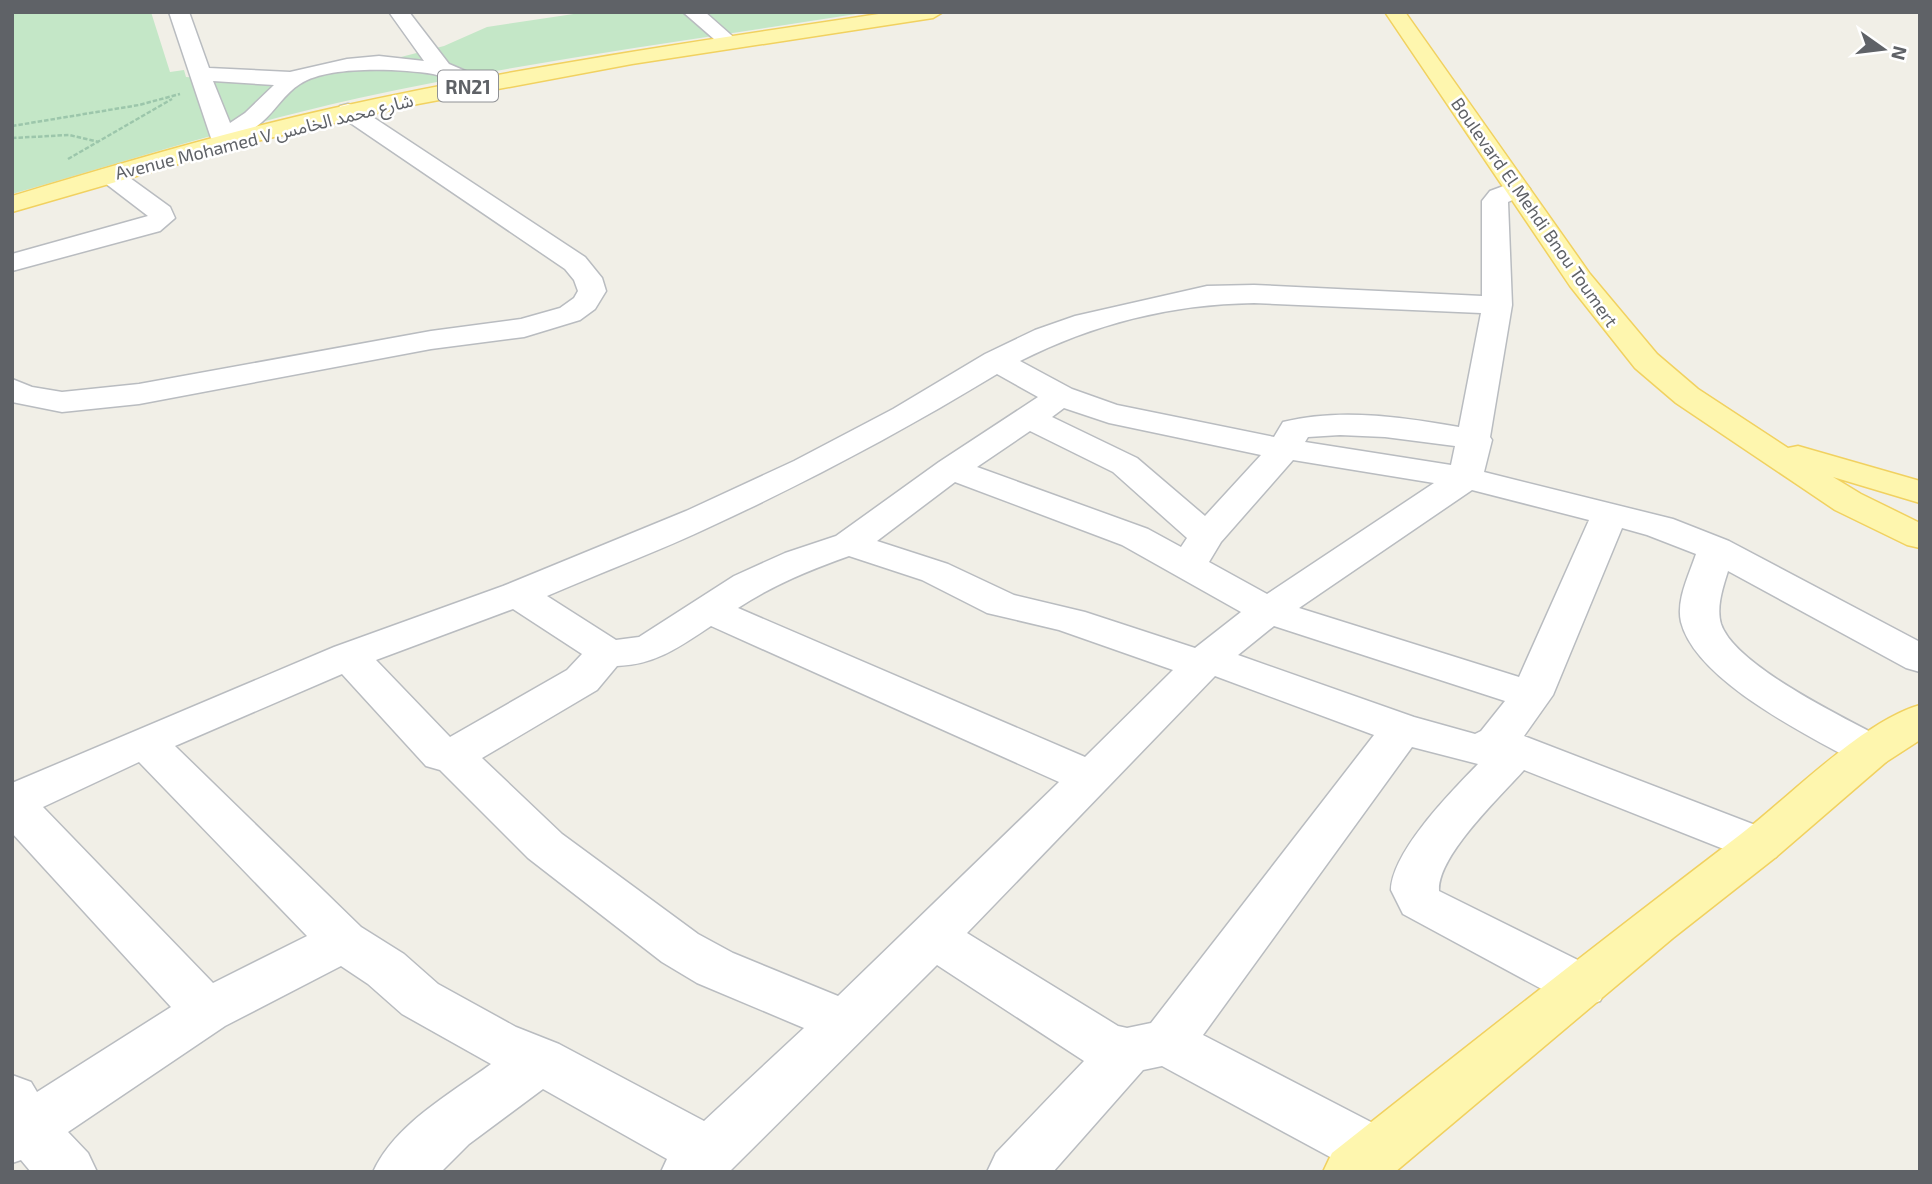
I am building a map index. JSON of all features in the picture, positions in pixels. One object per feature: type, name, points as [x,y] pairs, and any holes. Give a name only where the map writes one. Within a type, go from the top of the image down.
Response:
[{"type":"main road","name":"Avenue Mohamed V شارع محمد الخامس","points":[[12,204],[225,140],[476,84],[729,42],[933,12]]},
{"type":"main road","name":"Boulevard El Mehdi Bnou Toumert","points":[[1395,12],[1580,280],[1646,360],[1687,396],[1848,502],[1920,537]]},
{"type":"main road","name":"Boulevard El Mehdi Bnou Toumert","points":[[1761,445],[1920,492]]},
{"type":"main road","points":[[1364,1162],[1656,924],[1759,845],[1871,751],[1917,725]]},
{"type":"street","points":[[179,12],[199,74],[225,140],[253,118],[292,79]]},
{"type":"street","points":[[399,12],[441,69]]},
{"type":"street","points":[[693,12],[729,42]]},
{"type":"street","points":[[199,74],[292,79],[335,67],[379,62],[426,47]]},
{"type":"street","points":[[379,62],[441,69],[476,84]]},
{"type":"street","points":[[12,388],[22,395],[62,402],[139,394],[431,340],[524,328],[570,314],[585,303],[592,291],[588,278],[575,263],[348,111]]},
{"type":"street","points":[[12,263],[151,225],[162,218],[161,213],[110,175]]},
{"type":"street","points":[[145,742],[343,941],[386,969],[420,999],[497,1043],[540,1060],[700,1162],[933,937],[1205,662],[1268,611],[1471,459],[1497,305],[1495,201],[1499,196],[1517,188]]},
{"type":"street","points":[[207,1011],[12,803],[145,742],[348,656],[517,594],[699,519],[806,468],[905,416],[996,361],[1046,336],[1085,322],[1172,300],[1207,295],[1254,294],[1497,305]]},
{"type":"street","points":[[996,361],[1061,396],[1109,413],[1285,449],[1471,459],[1610,514],[1660,527],[1716,550],[1920,659]]},
{"type":"street","points":[[517,594],[607,652],[624,654],[653,646],[748,584],[777,570],[849,544],[951,469],[1061,396]]},
{"type":"street","points":[[1029,418],[1125,465],[1198,551],[1268,611],[1532,695]]},
{"type":"street","points":[[1198,551],[1285,449]]},
{"type":"street","points":[[951,469],[1135,537],[1198,551]]},
{"type":"street","points":[[1583,986],[1422,904],[1415,893],[1416,878],[1437,842],[1506,746],[1532,695],[1610,514]]},
{"type":"street","points":[[849,544],[935,572],[1001,604],[1071,621],[1205,662],[1402,729],[1475,749],[1506,746],[1759,845]]},
{"type":"street","points":[[1716,550],[1700,610],[1701,625],[1709,639],[1739,671],[1759,685],[1871,751]]},
{"type":"street","points":[[708,610],[1090,777]]},
{"type":"street","points":[[348,656],[441,755],[452,756],[582,680],[607,652]]},
{"type":"street","points":[[1016,1172],[1147,1046],[1402,729]]},
{"type":"street","points":[[452,756],[545,846],[680,948],[715,968],[846,1022]]},
{"type":"street","points":[[933,937],[1105,1046],[1147,1046],[1364,1162]]},
{"type":"street","points":[[68,1172],[18,1122],[207,1011],[343,941]]},
{"type":"street","points":[[402,1172],[449,1126],[540,1060]]},
{"type":"path","points":[[12,125],[127,107],[184,93],[62,162]]},
{"type":"path","points":[[12,138],[69,135],[99,142]]},
{"type":"green space","points":[[12,12],[151,12],[170,72],[184,70],[186,77],[277,83],[342,72],[444,46],[487,27],[587,12],[869,12],[549,62],[359,98],[228,131],[12,194]]}]
